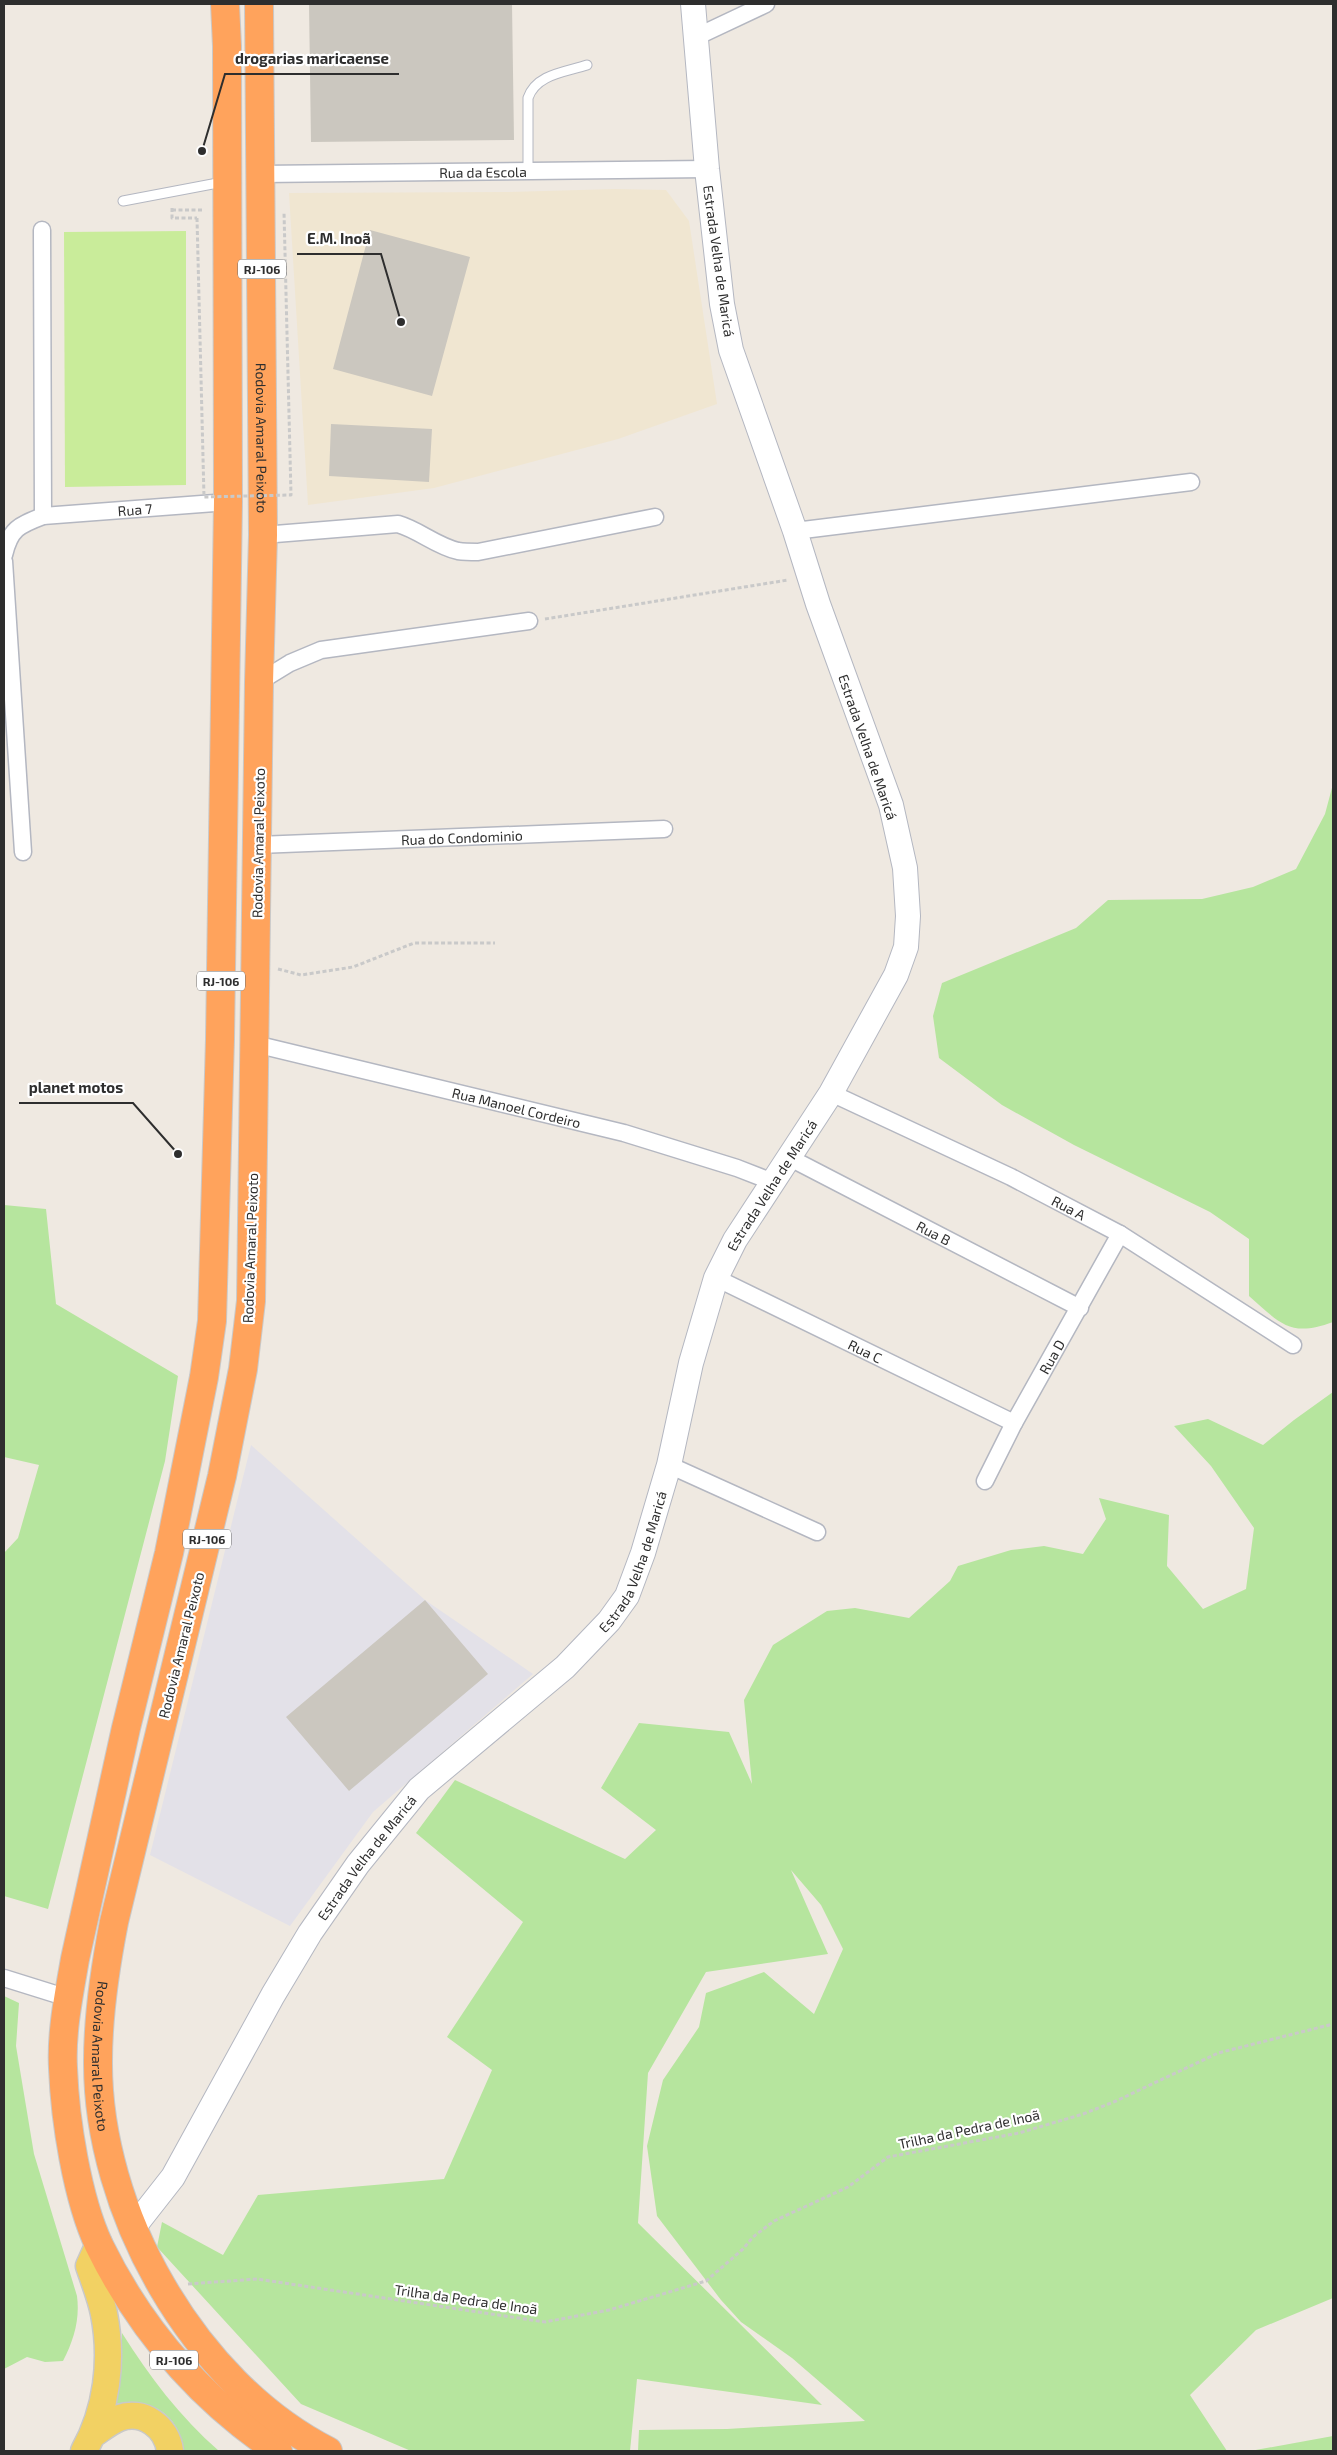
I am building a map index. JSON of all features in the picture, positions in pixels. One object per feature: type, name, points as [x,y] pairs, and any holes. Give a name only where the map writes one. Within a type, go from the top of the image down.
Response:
[{"type":"highway","name":"RJ-106","points":[[225,4],[228,181],[228,502],[220,1039],[212,1321],[204,1377],[169,1553],[115,1775],[68,1998],[63,2066],[66,2117],[81,2189],[99,2244],[138,2313],[175,2361],[210,2399],[249,2432],[278,2451]]},
{"type":"highway","name":"Rodovia Amaral Peixoto","points":[[259,4],[263,535],[259,682],[251,1301],[243,1369],[222,1476],[114,1922],[100,1993],[98,2062],[103,2121],[116,2182],[133,2228],[160,2285],[220,2366],[257,2403],[313,2444],[328,2451]]},
{"type":"main road","points":[[88,2443],[103,2398],[108,2357],[104,2311],[89,2266],[99,2244]]},
{"type":"main road","points":[[88,2443],[119,2418],[137,2416],[154,2423],[162,2430],[170,2451]]},
{"type":"street","name":"Estrada Velha de Maricá","points":[[133,2228],[173,2177],[310,1932],[358,1864],[419,1789],[565,1667],[610,1621],[623,1602],[643,1553],[670,1465],[691,1363],[716,1278],[735,1240],[831,1094],[896,975],[906,947],[908,916],[905,868],[891,805],[731,350],[722,304],[707,169],[693,4]]},
{"type":"street","points":[[696,37],[766,4]]},
{"type":"street","name":"Rua da Escola","points":[[261,174],[406,174],[528,170],[707,169]]},
{"type":"street","points":[[42,230],[43,516]]},
{"type":"street","points":[[795,531],[1191,482]]},
{"type":"street","name":"Rua 7","points":[[4,555],[7,540],[20,524],[43,516],[228,502]]},
{"type":"street","points":[[263,535],[398,524],[411,528],[450,548],[478,552],[655,518]]},
{"type":"street","points":[[4,561],[6,626],[23,852]]},
{"type":"street","points":[[259,682],[290,663],[321,650],[529,621]]},
{"type":"street","name":"Rua do Condominio","points":[[258,845],[664,829]]},
{"type":"street","name":"Rua Manoel Cordeiro","points":[[255,1044],[624,1133],[737,1168],[773,1182]]},
{"type":"street","name":"Rua A","points":[[831,1094],[1026,1185],[1120,1234],[1293,1345]]},
{"type":"street","name":"Rua B","points":[[790,1158],[1080,1308]]},
{"type":"street","name":"Rua D","points":[[985,1481],[1014,1423],[1120,1234]]},
{"type":"street","name":"Rua C","points":[[716,1278],[1014,1423]]},
{"type":"street","points":[[670,1465],[817,1532]]},
{"type":"street","points":[[4,1978],[68,1998]]},
{"type":"lane","points":[[528,170],[528,98],[531,90],[543,78],[587,65]]},
{"type":"lane","points":[[123,201],[228,181]]},
{"type":"path","points":[[171,192],[172,218],[197,218],[204,497],[291,496],[286,212]]},
{"type":"path","points":[[172,210],[228,209]]},
{"type":"path","points":[[529,621],[809,576]]},
{"type":"path","points":[[256,962],[301,976],[353,967],[414,943],[495,943]]},
{"type":"path","name":"Trilha da Pedra de Inoã","points":[[160,2285],[257,2279],[545,2322],[609,2310],[706,2281],[753,2237],[774,2221],[848,2187],[888,2157],[1019,2133],[1083,2114],[1116,2102],[1218,2053],[1333,2024]]},
{"type":"shaded area","points":[[615,189],[666,190],[689,221],[717,404],[618,439],[434,488],[308,505],[289,193],[509,192]]},
{"type":"shaded area","points":[[251,1445],[425,1600],[533,1674],[373,1812],[290,1926],[150,1855]]},
{"type":"green space","points":[[186,231],[186,485],[65,487],[64,232]]},
{"type":"green space","points":[[1333,784],[1333,1322],[1318,1327],[1296,1328],[1286,1325],[1269,1314],[1249,1296],[1249,1239],[1210,1212],[1074,1145],[1002,1105],[939,1058],[933,1016],[942,983],[1076,928],[1108,900],[1202,899],[1253,887],[1296,869],[1325,814]]},
{"type":"green space","points":[[4,1205],[46,1209],[56,1304],[178,1376],[165,1461],[48,1909],[4,1896],[4,1553],[18,1538],[39,1465],[4,1457]]},
{"type":"green space","points":[[1333,1392],[1333,2298],[1256,2330],[1190,2395],[1227,2451],[638,2451],[639,2430],[727,2429],[865,2421],[792,2358],[741,2322],[721,2300],[657,2216],[647,2146],[663,2080],[699,2027],[706,1993],[764,1972],[814,2014],[843,1949],[821,1905],[791,1870],[828,1954],[706,1972],[648,2073],[638,2223],[822,2405],[637,2379],[630,2451],[411,2451],[301,2404],[157,2247],[162,2222],[223,2255],[258,2195],[444,2179],[492,2070],[447,2037],[523,1922],[416,1833],[455,1780],[625,1859],[656,1830],[601,1788],[639,1723],[729,1732],[752,1784],[744,1700],[773,1645],[827,1611],[855,1608],[909,1618],[950,1581],[958,1566],[1011,1550],[1044,1546],[1083,1554],[1106,1519],[1099,1498],[1169,1515],[1167,1566],[1203,1609],[1246,1589],[1254,1528],[1211,1466],[1174,1426],[1208,1419],[1263,1445]]},
{"type":"green space","points":[[4,1996],[19,2003],[16,2046],[34,2154],[77,2296],[78,2313],[70,2345],[63,2361],[45,2362],[27,2357],[4,2369]]},
{"type":"green space","points":[[122,2333],[143,2365],[178,2410],[219,2451],[182,2451],[176,2426],[169,2417],[149,2405],[124,2403],[112,2405],[121,2371]]},
{"type":"green space","points":[[1333,2436],[1333,2451],[1250,2451]]},
{"type":"building","points":[[309,4],[512,4],[514,140],[311,142]]},
{"type":"building","points":[[370,230],[470,257],[432,396],[333,369]]},
{"type":"building","points":[[331,424],[432,429],[429,482],[329,476]]},
{"type":"building","points":[[425,1600],[488,1674],[349,1791],[286,1717]]},
{"type":"place","name":"drogarias maricaense","points":[[202,151]]},
{"type":"place","name":"E.M. Inoã","points":[[401,322]]},
{"type":"place","name":"planet motos","points":[[178,1154]]}]
